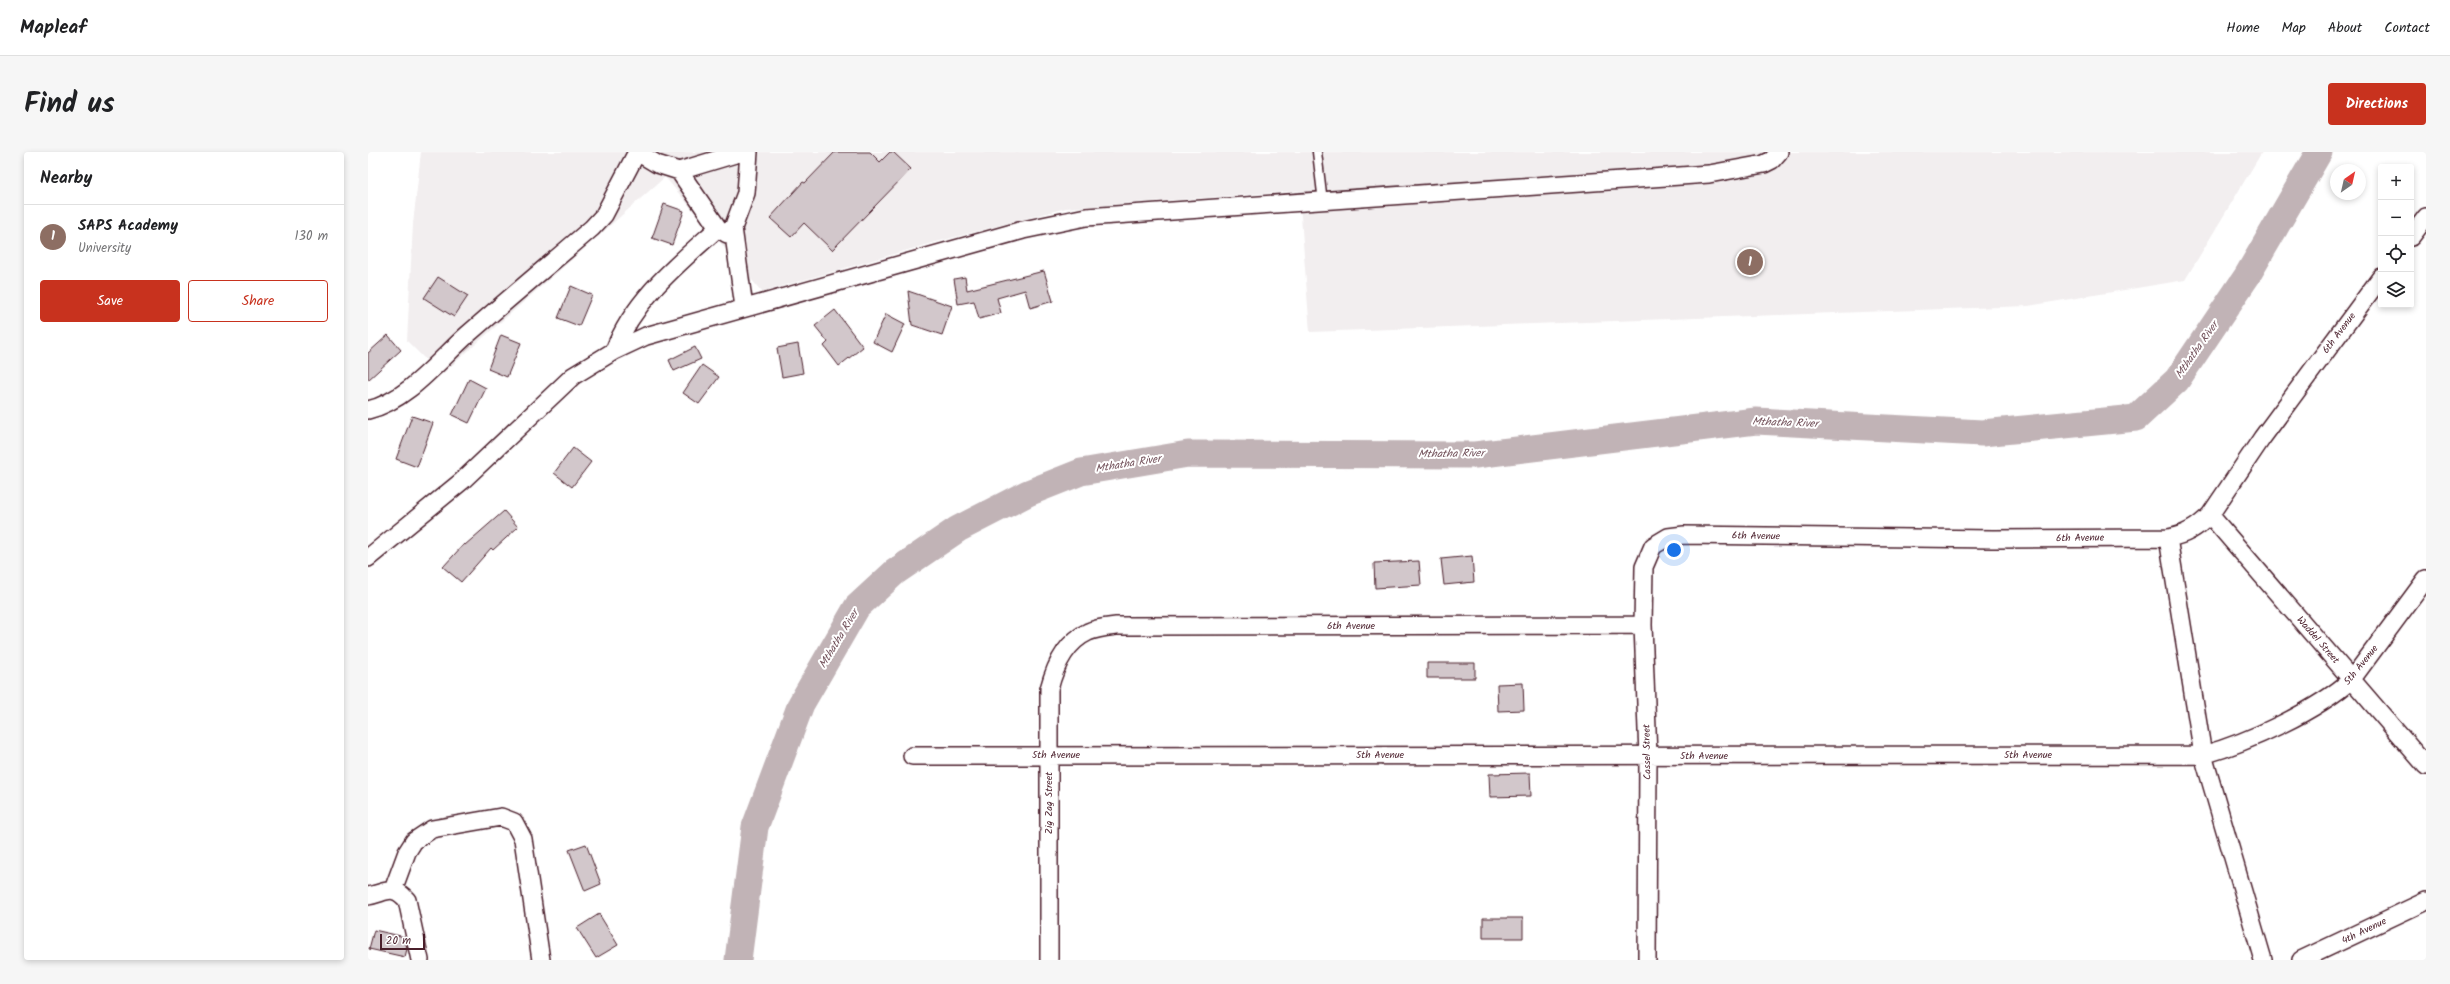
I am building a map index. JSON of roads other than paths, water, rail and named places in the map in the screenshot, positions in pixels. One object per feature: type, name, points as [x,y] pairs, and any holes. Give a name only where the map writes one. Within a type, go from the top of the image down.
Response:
[{"type":"street","points":[[368,410],[385,403],[423,378],[458,343],[592,228],[604,215],[637,152],[657,164],[679,171],[742,152]]},
{"type":"street","points":[[744,307],[733,240],[735,221],[746,193],[749,152]]},
{"type":"street","points":[[368,558],[462,481],[573,376],[614,351],[646,336],[744,307],[1067,220],[1107,215],[1324,202],[1727,172],[1764,164],[1772,160],[1779,152]]},
{"type":"street","points":[[679,171],[718,228],[733,240]]},
{"type":"street","points":[[2412,236],[2426,216]]},
{"type":"street","points":[[614,351],[623,329],[649,294],[718,228]]},
{"type":"street","name":"6th Avenue","points":[[1653,546],[1668,537],[1684,535],[1993,539],[2168,538],[2188,532],[2200,526],[2210,516],[2262,438],[2378,281]]},
{"type":"street","name":"Waddel Street","points":[[2210,516],[2426,766]]},
{"type":"street","points":[[2168,538],[2203,754],[2263,960]]},
{"type":"street","name":"Cassel Street","points":[[1647,960],[1648,756],[1643,626],[1644,567],[1653,546]]},
{"type":"street","name":"5th Avenue","points":[[912,756],[2203,754],[2223,749],[2278,724],[2324,701],[2352,680],[2426,579]]},
{"type":"street","name":"6th Avenue","points":[[1067,650],[1089,631],[1116,626],[1643,626]]},
{"type":"street","name":"Zig Zag Street","points":[[1049,960],[1049,689],[1056,665],[1067,650]]},
{"type":"street","points":[[393,890],[407,852],[422,835],[432,829],[491,818],[508,819],[519,828],[523,839],[541,960]]},
{"type":"street","points":[[368,896],[393,890],[400,892],[407,900],[420,960]]},
{"type":"street","name":"4th Avenue","points":[[2301,960],[2426,902]]},
{"type":"lane","points":[[1317,152],[1324,202]]},
{"type":"waterway","name":"Mthatha River","points":[[738,960],[755,827],[801,704],[857,607],[895,572],[958,529],[1028,493],[1081,472],[1188,454],[1475,455],[1756,421],[1982,433],[2136,418],[2177,380],[2247,276],[2319,152]]},
{"type":"place","name":"SAPS Academy","points":[[1750,262]]}]
